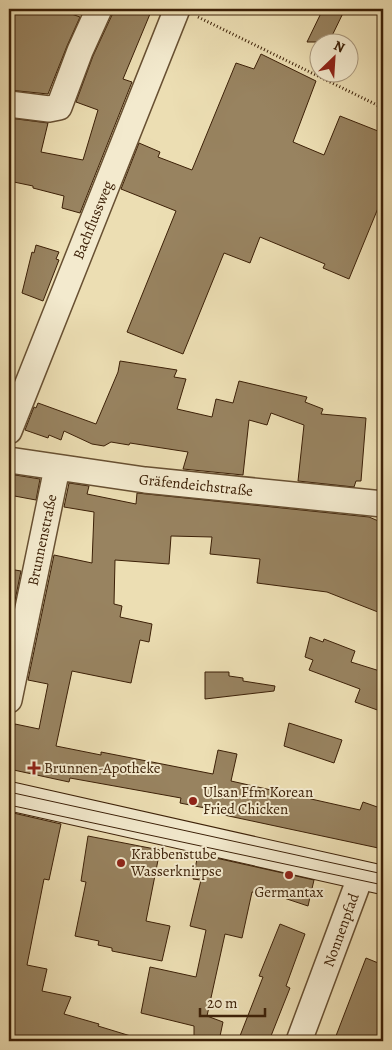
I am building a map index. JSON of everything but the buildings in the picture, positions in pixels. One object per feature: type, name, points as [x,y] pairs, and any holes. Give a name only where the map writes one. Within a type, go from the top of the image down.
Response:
[{"type":"main road","points":[[9,796],[372,877]]},
{"type":"street","points":[[9,104],[49,109],[59,107],[80,51],[99,9]]},
{"type":"street","name":"Bachflussweg","points":[[9,431],[183,11]]},
{"type":"street","name":"Gräfendeichstraße","points":[[9,460],[155,481],[383,504]]},
{"type":"street","name":"Brunnenstraße","points":[[9,700],[57,468]]},
{"type":"street","name":"Nonnenpfad","points":[[299,1041],[372,877]]},
{"type":"path","points":[[183,11],[383,108]]},
{"type":"tram line","points":[[9,792],[383,874]]},
{"type":"tram line","points":[[9,805],[383,885]]},
{"type":"place","name":"Brunnen-Apotheke","points":[[34,768]]},
{"type":"place","name":"Ulsan Ffm Korean Fried Chicken","points":[[193,801]]},
{"type":"place","name":"Krabbenstube Wasserknirpse","points":[[121,863]]},
{"type":"place","name":"Germantax","points":[[289,875]]}]
